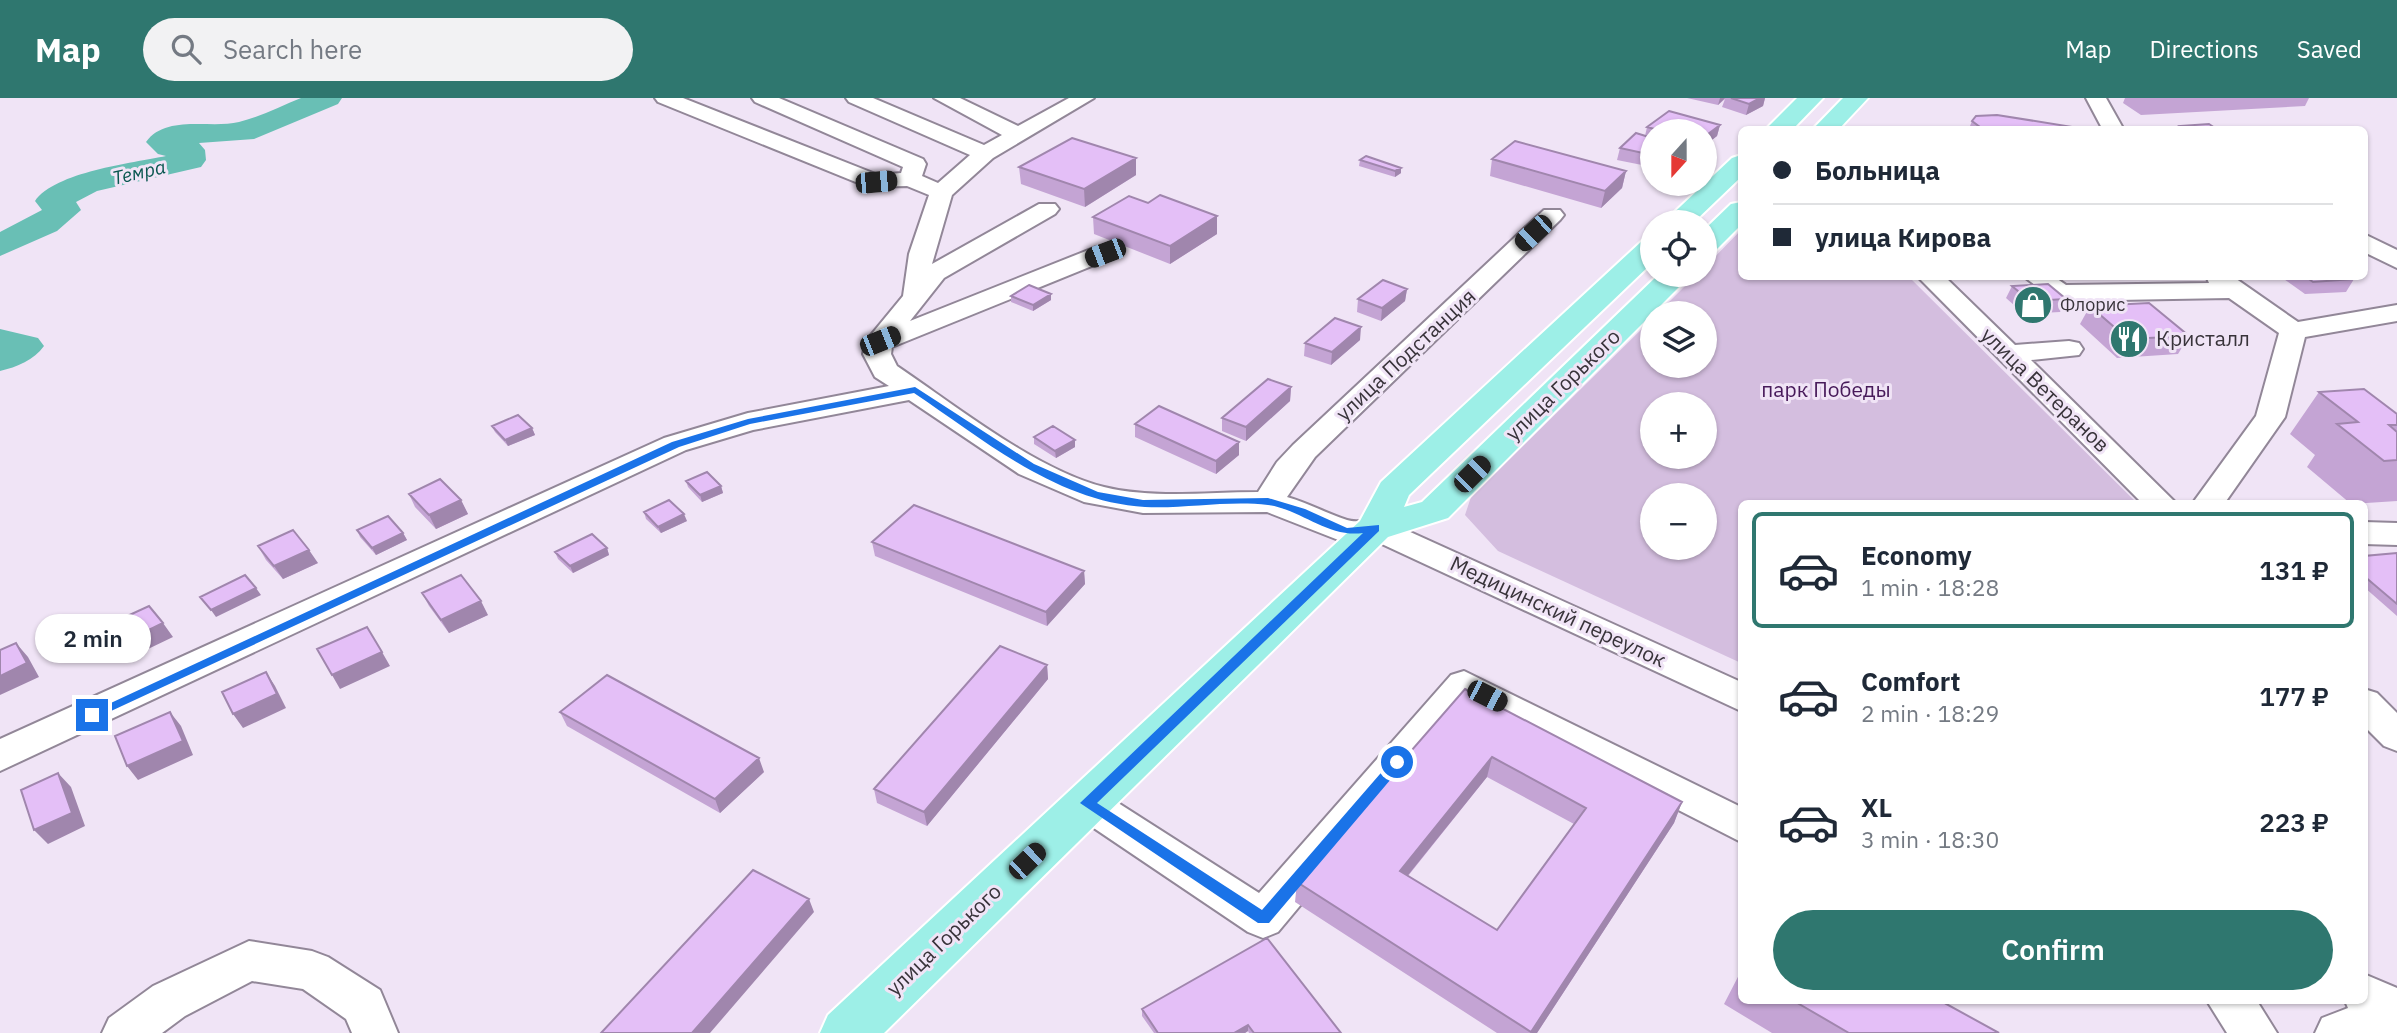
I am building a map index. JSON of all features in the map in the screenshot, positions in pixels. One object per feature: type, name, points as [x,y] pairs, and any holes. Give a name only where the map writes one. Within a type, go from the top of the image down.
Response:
[{"type":"main road","points":[[1781,126],[1807,99],[1851,104]]},
{"type":"main road","points":[[1828,126],[1851,104]]},
{"type":"main road","points":[[1691,210],[1738,166]]},
{"type":"main road","points":[[1717,233],[1738,213]]},
{"type":"main road","name":"улица Горького","points":[[847,1033],[1375,528],[1394,490],[1640,258]]},
{"type":"main road","name":"улица Горького","points":[[1375,528],[1435,510],[1663,287]]},
{"type":"street","points":[[666,98],[876,182],[910,179],[941,192]]},
{"type":"street","points":[[762,98],[915,164],[910,179]]},
{"type":"street","points":[[856,98],[985,153]]},
{"type":"street","points":[[944,98],[1020,135]]},
{"type":"street","points":[[1047,98],[1076,103]]},
{"type":"street","points":[[2096,98],[2112,126]]},
{"type":"street","points":[[916,296],[921,254],[941,192],[985,153],[1076,103]]},
{"type":"street","points":[[1046,209],[934,273],[880,341],[877,354],[886,371],[1030,467],[1095,495],[1143,503],[1268,502],[1301,512],[1346,532],[1375,528]]},
{"type":"street","name":"улица Подстанция","points":[[1268,502],[1287,469],[1304,451],[1552,215]]},
{"type":"street","points":[[2368,243],[2397,261]]},
{"type":"street","points":[[880,341],[1105,253]]},
{"type":"street","name":"улица Ветеранов","points":[[1932,280],[2157,500]]},
{"type":"street","points":[[2041,280],[2061,293],[2226,283],[2293,331],[2397,313]]},
{"type":"street","points":[[2211,500],[2270,417],[2293,331]]},
{"type":"street","points":[[2007,354],[2070,349]]},
{"type":"street","points":[[0,756],[675,444],[748,422],[915,390]]},
{"type":"street","name":"Медицинский переулок","points":[[1375,528],[1738,696]]},
{"type":"street","points":[[2368,533],[2397,534]]},
{"type":"street","points":[[1087,803],[1263,919],[1464,684],[1738,824]]},
{"type":"street","points":[[2368,708],[2397,736]]},
{"type":"street","points":[[125,1033],[169,1001],[248,961],[312,971],[364,1005],[374,1033]]},
{"type":"street","points":[[2368,996],[2397,1010]]},
{"type":"street","points":[[2232,1004],[2254,1033]]},
{"type":"street","points":[[2338,1033],[2346,1029],[2397,1025]]},
{"type":"green space","name":"парк Победы","points":[[1738,233],[1738,280],[1912,280],[2134,500],[1738,500],[1738,662],[1498,551],[1465,515],[1471,497],[1640,331],[1640,378],[1717,378],[1717,301],[1670,301],[1684,287],[1717,287],[1717,255]]},
{"type":"building","points":[[1731,98],[1760,98],[1749,104]]},
{"type":"building","points":[[1669,111],[1698,119],[1658,119]]},
{"type":"building","points":[[1997,115],[2066,126],[1979,126],[1972,121],[1976,116]]},
{"type":"building","points":[[2209,124],[2212,126],[2180,126]]},
{"type":"building","points":[[1636,133],[1640,134],[1640,152],[1620,148]]},
{"type":"building","points":[[1072,138],[1136,158],[1084,189],[1019,167]]},
{"type":"building","points":[[1515,141],[1626,171],[1605,191],[1492,159]]},
{"type":"building","points":[[1366,156],[1401,168],[1395,171],[1360,160]]},
{"type":"building","points":[[1160,195],[1217,216],[1170,246],[1093,217],[1129,196],[1148,203]]},
{"type":"building","points":[[1383,280],[1407,289],[1382,308],[1358,299]]},
{"type":"building","points":[[2048,284],[2066,299],[2030,301],[2012,286]]},
{"type":"building","points":[[1029,285],[1051,294],[1033,305],[1011,296]]},
{"type":"building","points":[[2149,303],[2189,336],[2128,339],[2090,306]]},
{"type":"building","points":[[1335,318],[1361,327],[1332,352],[1305,343]]},
{"type":"building","points":[[1268,379],[1291,387],[1246,427],[1222,418]]},
{"type":"building","points":[[2364,389],[2397,414],[2397,425],[2389,425],[2397,432],[2397,460],[2384,461],[2337,424],[2358,422],[2319,392]]},
{"type":"building","points":[[1159,406],[1239,442],[1216,461],[1135,424]]},
{"type":"building","points":[[518,415],[532,428],[505,440],[492,426]]},
{"type":"building","points":[[1053,426],[1075,440],[1055,451],[1034,437]]},
{"type":"building","points":[[707,472],[721,486],[700,495],[686,481]]},
{"type":"building","points":[[440,479],[461,500],[429,515],[409,494]]},
{"type":"building","points":[[669,500],[684,514],[658,527],[644,512]]},
{"type":"building","points":[[914,505],[1084,571],[1046,612],[872,542]]},
{"type":"building","points":[[388,516],[403,533],[372,548],[357,530]]},
{"type":"building","points":[[293,530],[309,550],[274,566],[258,546]]},
{"type":"building","points":[[592,534],[607,548],[570,566],[555,552]]},
{"type":"building","points":[[2397,553],[2397,604],[2368,579],[2368,556]]},
{"type":"building","points":[[245,575],[256,588],[211,610],[200,597]]},
{"type":"building","points":[[461,575],[481,601],[441,620],[422,593]]},
{"type":"building","points":[[149,606],[163,623],[112,648],[99,629]]},
{"type":"building","points":[[367,627],[382,652],[332,675],[317,649]]},
{"type":"building","points":[[16,643],[27,663],[0,676],[0,650]]},
{"type":"building","points":[[1000,646],[1047,665],[924,812],[874,789]]},
{"type":"building","points":[[266,672],[277,694],[233,714],[222,692]]},
{"type":"building","points":[[607,675],[759,758],[715,799],[560,712]]},
{"type":"building","points":[[1465,689],[1682,802],[1531,1032],[1297,882]],"holes":[[[1492,757],[1586,808],[1497,930],[1400,871]]]},
{"type":"building","points":[[170,712],[183,741],[127,766],[115,736]]},
{"type":"building","points":[[58,773],[72,813],[34,830],[21,790]]},
{"type":"building","points":[[753,870],[809,899],[692,1033],[601,1033]]},
{"type":"building","points":[[1267,938],[1341,1033],[1254,1033],[1248,1025],[1234,1033],[1158,1033],[1142,1009]]},
{"type":"building","points":[[1799,1004],[1946,1004],[1999,1033],[1849,1033]]},
{"type":"waterway","name":"Темра","points":[[0,245],[45,224],[64,210],[52,201],[86,184],[190,160],[189,150],[169,147],[162,142],[183,134],[243,132],[327,98]]},
{"type":"waterway","name":"Темра","points":[[0,341],[24,346],[0,359]]},
{"type":"place","name":"Флорис","points":[[2033,305]]},
{"type":"place","name":"Кристалл","points":[[2129,339]]},
{"type":"route","points":[[92,715],[675,444],[748,422],[915,390],[1030,467],[1095,495],[1143,503],[1232,500],[1268,502],[1301,512],[1346,532],[1375,528],[1087,803],[1263,919],[1397,762]]}]
